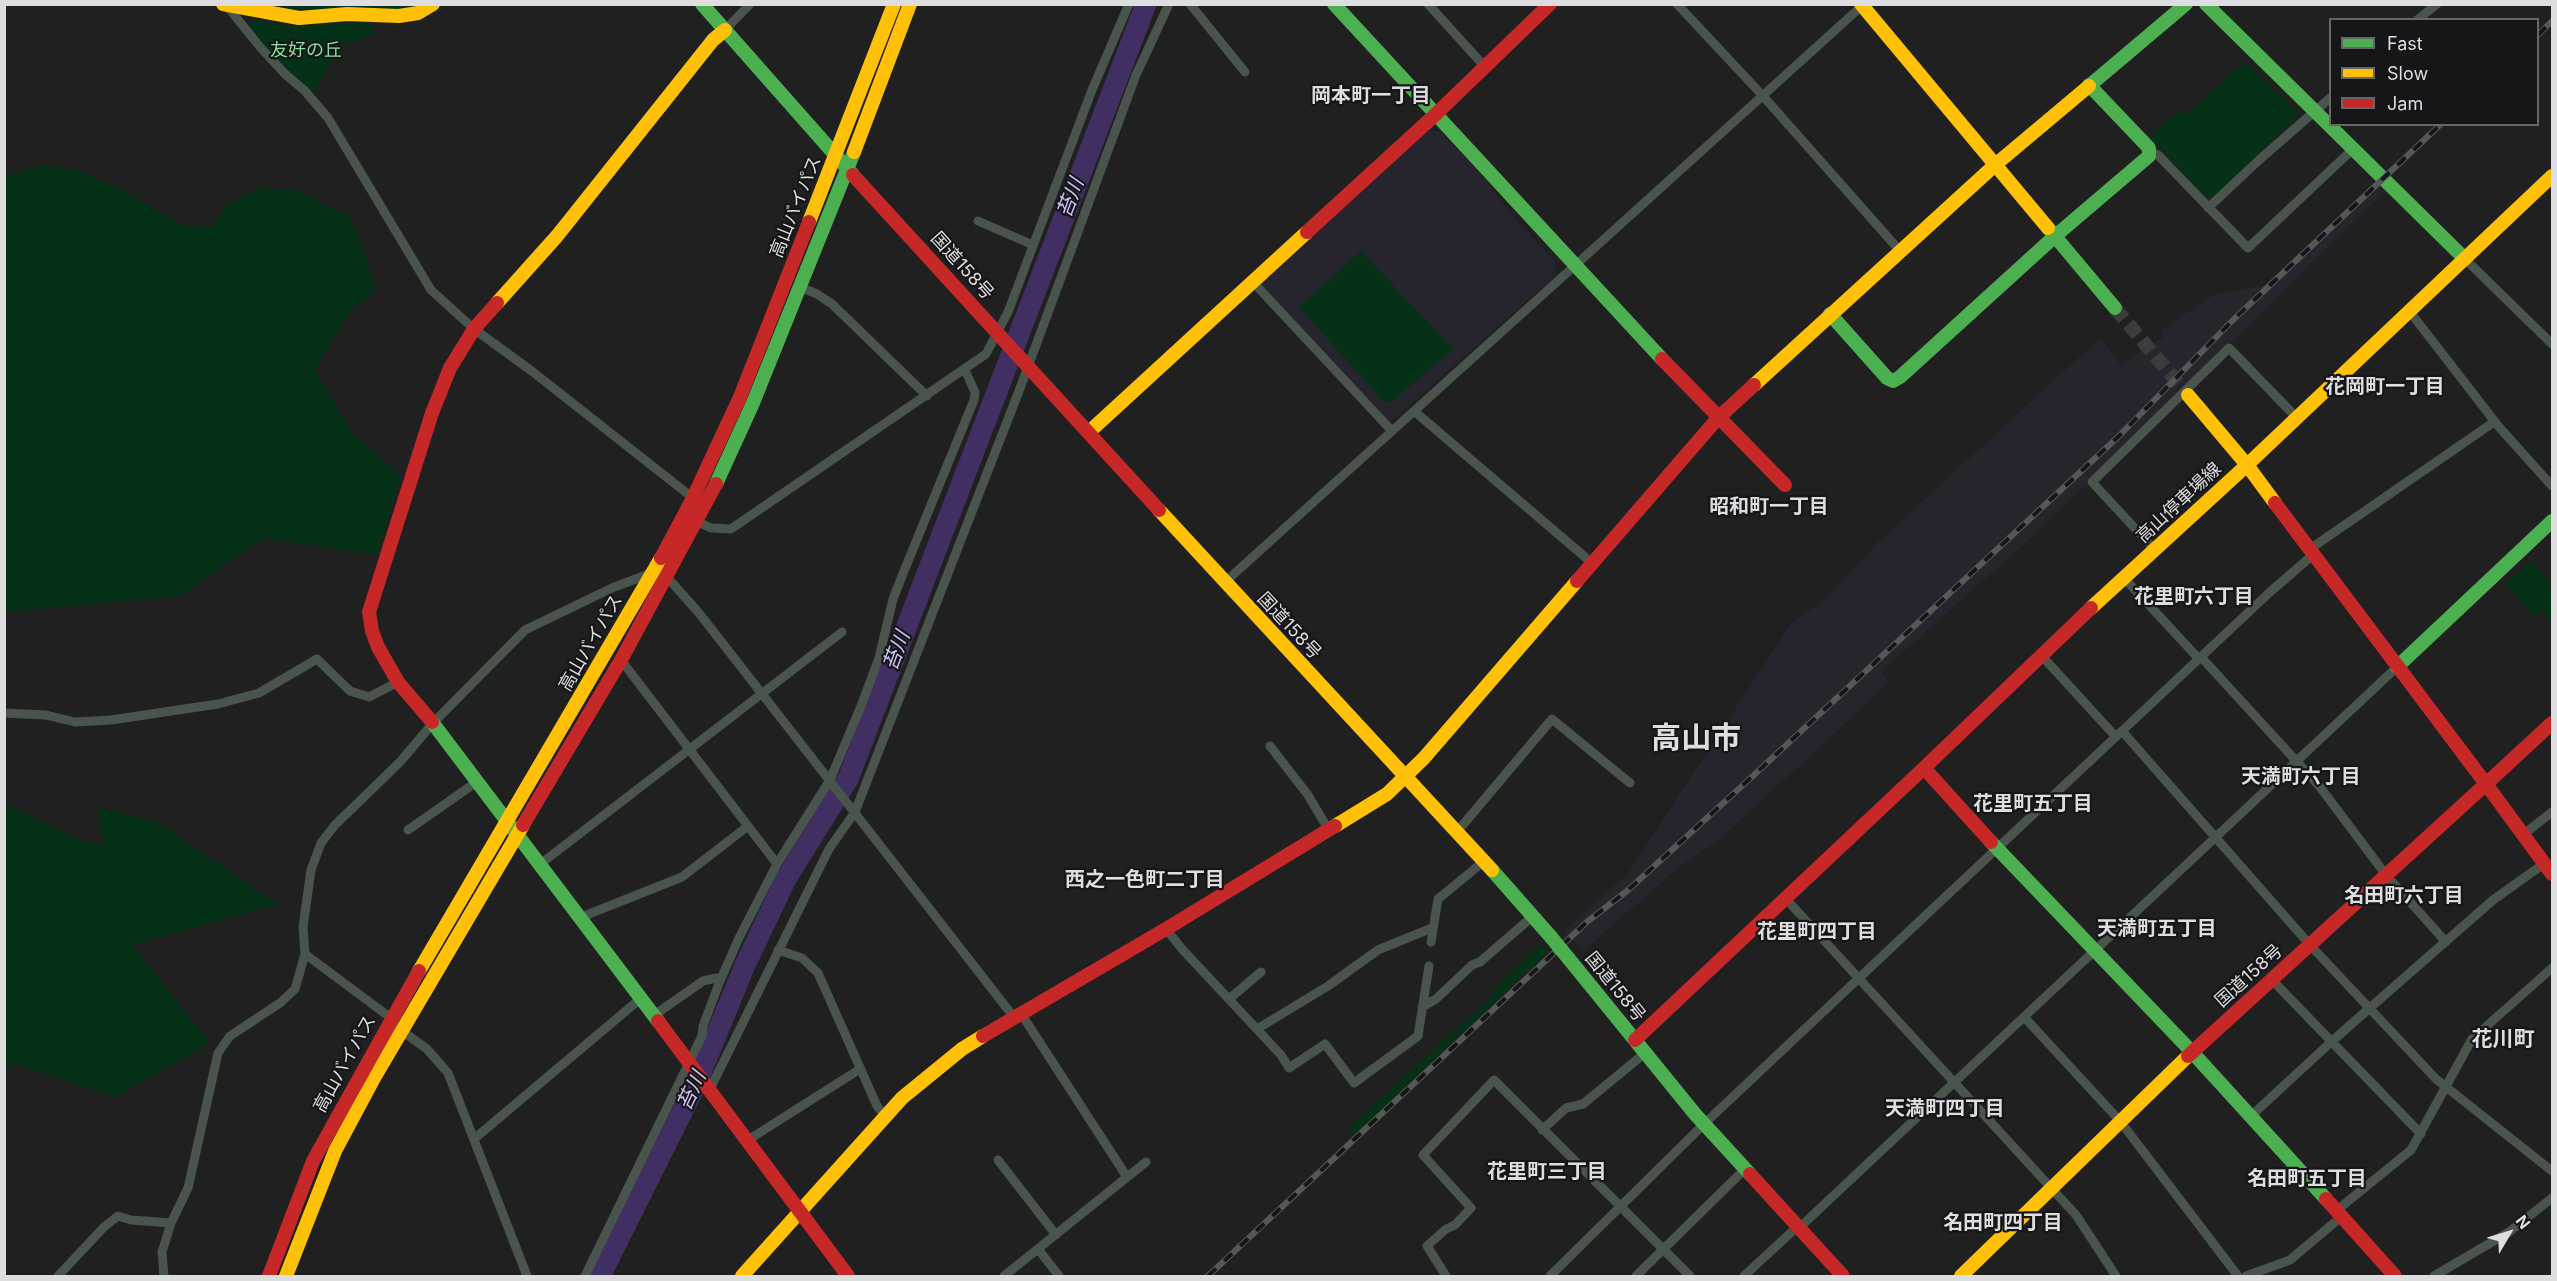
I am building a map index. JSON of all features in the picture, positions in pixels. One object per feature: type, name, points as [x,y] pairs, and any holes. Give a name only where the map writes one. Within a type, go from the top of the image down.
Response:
[{"type":"main road","points":[[225,5],[299,18],[347,14],[399,16],[418,14],[433,4]]},
{"type":"main road","name":"国道158号","points":[[702,4],[836,156],[1224,583],[1533,916],[1704,1124],[1842,1276]]},
{"type":"main road","name":"高山バイパス","points":[[270,1276],[314,1161],[391,1018],[654,572],[693,498],[740,396],[894,4]]},
{"type":"main road","name":"高山バイパス","points":[[286,1276],[335,1152],[402,1031],[621,660],[698,522],[753,402],[848,169],[910,4]]},
{"type":"main road","points":[[1334,4],[1574,266],[1785,485]]},
{"type":"main road","points":[[1089,432],[1436,114],[1550,4]]},
{"type":"main road","points":[[742,1276],[902,1098],[956,1053],[1016,1014],[1166,929],[1386,794],[1405,777],[1718,418],[1995,165],[2186,4]]},
{"type":"main road","points":[[2206,4],[2465,259]]},
{"type":"main road","points":[[1862,5],[2115,308]]},
{"type":"main road","points":[[725,30],[713,40],[557,236],[474,329],[450,368],[432,413],[369,612],[372,631],[378,647],[398,682],[433,723],[508,821],[848,1276]]},
{"type":"main road","points":[[1830,314],[1887,378],[1893,381],[1900,377],[2054,237],[2146,160],[2151,152],[2089,86]]},
{"type":"main road","points":[[2188,395],[2247,465],[2553,176]]},
{"type":"main road","name":"高山停車場線","points":[[1635,1040],[2041,655],[2247,465],[2486,784]]},
{"type":"main road","points":[[2397,667],[2553,521]]},
{"type":"main road","name":"国道158号","points":[[1961,1276],[2192,1052],[2553,723]]},
{"type":"main road","points":[[1924,768],[1997,849],[2192,1052],[2395,1276]]},
{"type":"main road","points":[[2486,784],[2549,868]]},
{"type":"street","points":[[725,30],[750,4]]},
{"type":"street","points":[[698,522],[711,528],[731,529],[986,354],[999,334],[1008,312],[1092,90],[1129,4]]},
{"type":"street","points":[[708,1087],[829,849],[853,810],[1132,86],[1169,4]]},
{"type":"street","points":[[1190,4],[1245,72]]},
{"type":"street","points":[[1428,4],[1485,67]]},
{"type":"street","points":[[1677,4],[1900,251]]},
{"type":"street","points":[[2420,18],[2437,4]]},
{"type":"street","points":[[225,5],[260,47],[285,74],[306,91],[328,118],[431,290],[474,329],[533,372],[693,498]]},
{"type":"street","points":[[1224,583],[1862,5]]},
{"type":"street","points":[[2208,208],[2313,111],[2329,99]]},
{"type":"street","points":[[2151,152],[2158,155],[2248,248],[2353,149]]},
{"type":"street","points":[[978,221],[1033,245]]},
{"type":"street","points":[[2465,259],[2553,344]]},
{"type":"street","points":[[1252,281],[1392,431]]},
{"type":"street","points":[[800,287],[832,304],[927,396]]},
{"type":"street","points":[[2410,312],[2494,422],[2553,486]]},
{"type":"street","points":[[2155,550],[2092,482],[2229,348],[2297,418]]},
{"type":"street","points":[[585,1276],[690,1063],[702,1036],[703,1026],[720,981],[777,864],[831,781],[879,658],[894,599],[904,571],[974,400],[975,392],[965,370]]},
{"type":"street","points":[[1414,411],[1592,563]]},
{"type":"street","points":[[1550,1276],[1704,1124],[2312,551],[2494,422]]},
{"type":"street","points":[[164,1276],[162,1251],[171,1223],[188,1188],[218,1053],[230,1035],[280,1003],[295,989],[305,954],[303,927],[311,870],[321,843],[335,825],[400,762],[433,723],[525,630],[612,588],[654,572],[668,577],[763,693],[1016,1014],[1127,1177]]},
{"type":"street","points":[[2124,578],[2320,787],[2386,875],[2446,942]]},
{"type":"street","points":[[539,865],[842,632]]},
{"type":"street","points":[[2041,655],[2216,837],[2368,1009],[2446,1086],[2553,1171]]},
{"type":"street","points":[[4,713],[46,715],[75,722],[111,720],[218,704],[259,693],[317,659],[350,691],[369,697],[398,682]]},
{"type":"street","points":[[621,660],[777,864]]},
{"type":"street","points":[[1744,1276],[1957,1083],[2397,667]]},
{"type":"street","points":[[1456,833],[1552,718],[1630,783]]},
{"type":"street","points":[[1270,746],[1308,795],[1328,829]]},
{"type":"street","points":[[408,830],[478,782]]},
{"type":"street","points":[[2524,834],[2553,812]]},
{"type":"street","points":[[579,918],[682,877],[697,868],[748,826]]},
{"type":"street","points":[[1431,942],[1438,899],[1483,862]]},
{"type":"street","points":[[2251,1116],[2331,1042],[2493,900],[2549,868]]},
{"type":"street","points":[[1786,899],[2076,1215],[2116,1276]]},
{"type":"street","points":[[1422,1006],[1436,999],[1472,965],[1480,962],[1533,916]]},
{"type":"street","points":[[1257,1029],[1328,986],[1378,950],[1432,928]]},
{"type":"street","points":[[1166,929],[1257,1029],[1289,1068],[1325,1044],[1354,1083],[1418,1036],[1429,966]]},
{"type":"street","points":[[778,950],[802,958],[818,973],[877,1106],[885,1116]]},
{"type":"street","points":[[305,954],[391,1018]]},
{"type":"street","points":[[2246,1276],[2290,1260],[2411,1150],[2472,1039],[2553,968]]},
{"type":"street","points":[[1229,999],[1261,972]]},
{"type":"street","points":[[652,1016],[703,981],[716,978],[720,981]]},
{"type":"street","points":[[2272,980],[2421,1134]]},
{"type":"street","points":[[474,1139],[639,999]]},
{"type":"street","points":[[2025,1018],[2121,1120],[2238,1276]]},
{"type":"street","points":[[402,1031],[427,1049],[445,1067],[527,1276]]},
{"type":"street","points":[[1542,1130],[1566,1108],[1583,1104],[1645,1053]]},
{"type":"street","points":[[748,1140],[861,1069]]},
{"type":"street","points":[[1446,1276],[1427,1246],[1446,1229],[1455,1225],[1471,1208],[1423,1155],[1494,1080],[1690,1276]]},
{"type":"street","points":[[998,1161],[1056,1235]]},
{"type":"street","points":[[1004,1276],[1146,1162]]},
{"type":"street","points":[[1636,1276],[1745,1170]]},
{"type":"street","points":[[2434,1276],[2509,1232],[2553,1198]]},
{"type":"street","points":[[58,1276],[104,1227],[118,1216],[131,1220],[171,1223]]},
{"type":"street","points":[[1038,1249],[1059,1276]]},
{"type":"shaded area","points":[[1428,131],[1440,131],[1482,176],[1515,219],[1555,261],[1556,275],[1390,422],[1262,285],[1262,281]]},
{"type":"shaded area","points":[[2377,181],[2385,191],[2032,537],[1881,672],[1890,682],[1720,839],[1678,868],[1583,951],[1564,931],[1628,873],[1790,625],[1825,599],[1877,543],[2100,338],[2121,365],[2163,337],[2161,330],[2215,294],[2263,286]]},
{"type":"green space","points":[[270,5],[421,5],[403,10],[304,10]]},
{"type":"green space","name":"友好の丘","points":[[256,19],[290,26],[370,22],[374,35],[339,45],[315,93],[285,68],[252,31],[249,25]]},
{"type":"green space","points":[[2244,62],[2296,110],[2297,116],[2212,198],[2206,198],[2150,137],[2180,110],[2186,115]]},
{"type":"green space","points":[[44,165],[78,171],[118,188],[184,226],[212,227],[228,204],[261,188],[296,190],[352,218],[376,288],[346,317],[315,370],[351,431],[401,475],[377,555],[264,538],[180,596],[5,612],[5,176]]},
{"type":"green space","points":[[1361,251],[1453,349],[1391,402],[1384,402],[1299,307]]},
{"type":"green space","points":[[2532,561],[2552,586],[2552,622],[2542,609],[2533,616],[2505,582]]},
{"type":"green space","points":[[5,804],[77,839],[105,846],[97,807],[157,822],[278,904],[132,945],[210,1043],[115,1097],[11,1062],[5,1073]]},
{"type":"green space","points":[[1541,944],[1548,952],[1354,1135],[1348,1128],[1488,1000],[1499,985]]},
{"type":"waterway","name":"苔川","points":[[600,1276],[697,1082],[745,965],[786,879],[848,779],[1146,4]]},
{"type":"tunnel","points":[[2115,308],[2188,395]]},
{"type":"railway","points":[[2539,34],[2552,21]]},
{"type":"railway","points":[[1208,1276],[1588,921],[1627,891],[2119,436],[2233,320],[2439,126]]},
{"type":"traffic: fast","points":[[702,4],[853,175]]},
{"type":"traffic: fast","points":[[1334,4],[1662,359]]},
{"type":"traffic: fast","points":[[2089,86],[2186,4]]},
{"type":"traffic: fast","points":[[2206,4],[2329,125]]},
{"type":"traffic: fast","points":[[1830,314],[1887,378],[1893,381],[1900,377],[2054,237],[2149,156],[2149,148],[2089,85]]},
{"type":"traffic: fast","points":[[2330,126],[2465,259]]},
{"type":"traffic: fast","points":[[716,484],[753,403],[854,152]]},
{"type":"traffic: fast","points":[[2048,228],[2115,308]]},
{"type":"traffic: fast","points":[[2397,667],[2552,521]]},
{"type":"traffic: fast","points":[[432,722],[658,1021]]},
{"type":"traffic: fast","points":[[1991,842],[2192,1052],[2326,1199]]},
{"type":"traffic: fast","points":[[1492,870],[1551,937]]},
{"type":"traffic: fast","points":[[1551,937],[1569,959]]},
{"type":"traffic: fast","points":[[1569,959],[1695,1114],[1750,1174]]},
{"type":"traffic: slow","points":[[223,4],[299,18],[347,14],[399,16],[418,13],[433,4]]},
{"type":"traffic: slow","points":[[809,222],[894,4]]},
{"type":"traffic: slow","points":[[854,152],[910,4]]},
{"type":"traffic: slow","points":[[1861,4],[2048,228]]},
{"type":"traffic: slow","points":[[497,303],[557,236],[713,40],[725,30]]},
{"type":"traffic: slow","points":[[1754,385],[1995,165],[2089,86]]},
{"type":"traffic: slow","points":[[2188,395],[2247,465],[2552,176]]},
{"type":"traffic: slow","points":[[1089,432],[1307,232]]},
{"type":"traffic: slow","points":[[2091,608],[2247,465],[2275,503]]},
{"type":"traffic: slow","points":[[1159,510],[1492,870]]},
{"type":"traffic: slow","points":[[419,971],[661,558]]},
{"type":"traffic: slow","points":[[1335,826],[1387,794],[1424,758],[1577,581]]},
{"type":"traffic: slow","points":[[286,1276],[335,1151],[374,1078],[523,825]]},
{"type":"traffic: slow","points":[[742,1276],[902,1098],[962,1049],[983,1036]]},
{"type":"traffic: slow","points":[[1961,1276],[2188,1056]]},
{"type":"traffic: jam","points":[[1307,232],[1436,114],[1550,4]]},
{"type":"traffic: jam","points":[[853,175],[1159,510]]},
{"type":"traffic: jam","points":[[661,558],[693,498],[740,397],[809,222]]},
{"type":"traffic: jam","points":[[432,722],[398,682],[378,647],[372,631],[369,612],[432,413],[450,368],[474,329],[497,303]]},
{"type":"traffic: jam","points":[[1662,359],[1785,485]]},
{"type":"traffic: jam","points":[[1577,581],[1718,418],[1754,385]]},
{"type":"traffic: jam","points":[[523,825],[621,660],[716,484]]},
{"type":"traffic: jam","points":[[2275,503],[2486,784]]},
{"type":"traffic: jam","points":[[1924,768],[2091,608]]},
{"type":"traffic: jam","points":[[2486,784],[2552,723]]},
{"type":"traffic: jam","points":[[1635,1040],[1924,768],[1991,842]]},
{"type":"traffic: jam","points":[[2188,1056],[2486,784],[2552,874]]},
{"type":"traffic: jam","points":[[983,1036],[1166,929],[1335,826]]},
{"type":"traffic: jam","points":[[269,1276],[313,1161],[419,971]]},
{"type":"traffic: jam","points":[[658,1021],[848,1276]]},
{"type":"traffic: jam","points":[[1750,1174],[1843,1276]]},
{"type":"traffic: jam","points":[[2326,1199],[2395,1276]]},
{"type":"district","name":"岡本町一丁目","points":[[1371,96]]},
{"type":"district","name":"花岡町一丁目","points":[[2385,387]]},
{"type":"district","name":"昭和町一丁目","points":[[1769,507]]},
{"type":"district","name":"花里町六丁目","points":[[2194,597]]},
{"type":"district","name":"高山市","points":[[1696,739]]},
{"type":"district","name":"天満町六丁目","points":[[2301,777]]},
{"type":"district","name":"花里町五丁目","points":[[2033,804]]},
{"type":"district","name":"西之一色町二丁目","points":[[1145,880]]},
{"type":"district","name":"名田町六丁目","points":[[2404,896]]},
{"type":"district","name":"天満町五丁目","points":[[2157,929]]},
{"type":"district","name":"花里町四丁目","points":[[1817,932]]},
{"type":"district","name":"花川町","points":[[2503,1040]]},
{"type":"district","name":"天満町四丁目","points":[[1945,1109]]},
{"type":"district","name":"花里町三丁目","points":[[1547,1172]]},
{"type":"district","name":"名田町五丁目","points":[[2307,1179]]},
{"type":"district","name":"名田町四丁目","points":[[2003,1223]]}]
